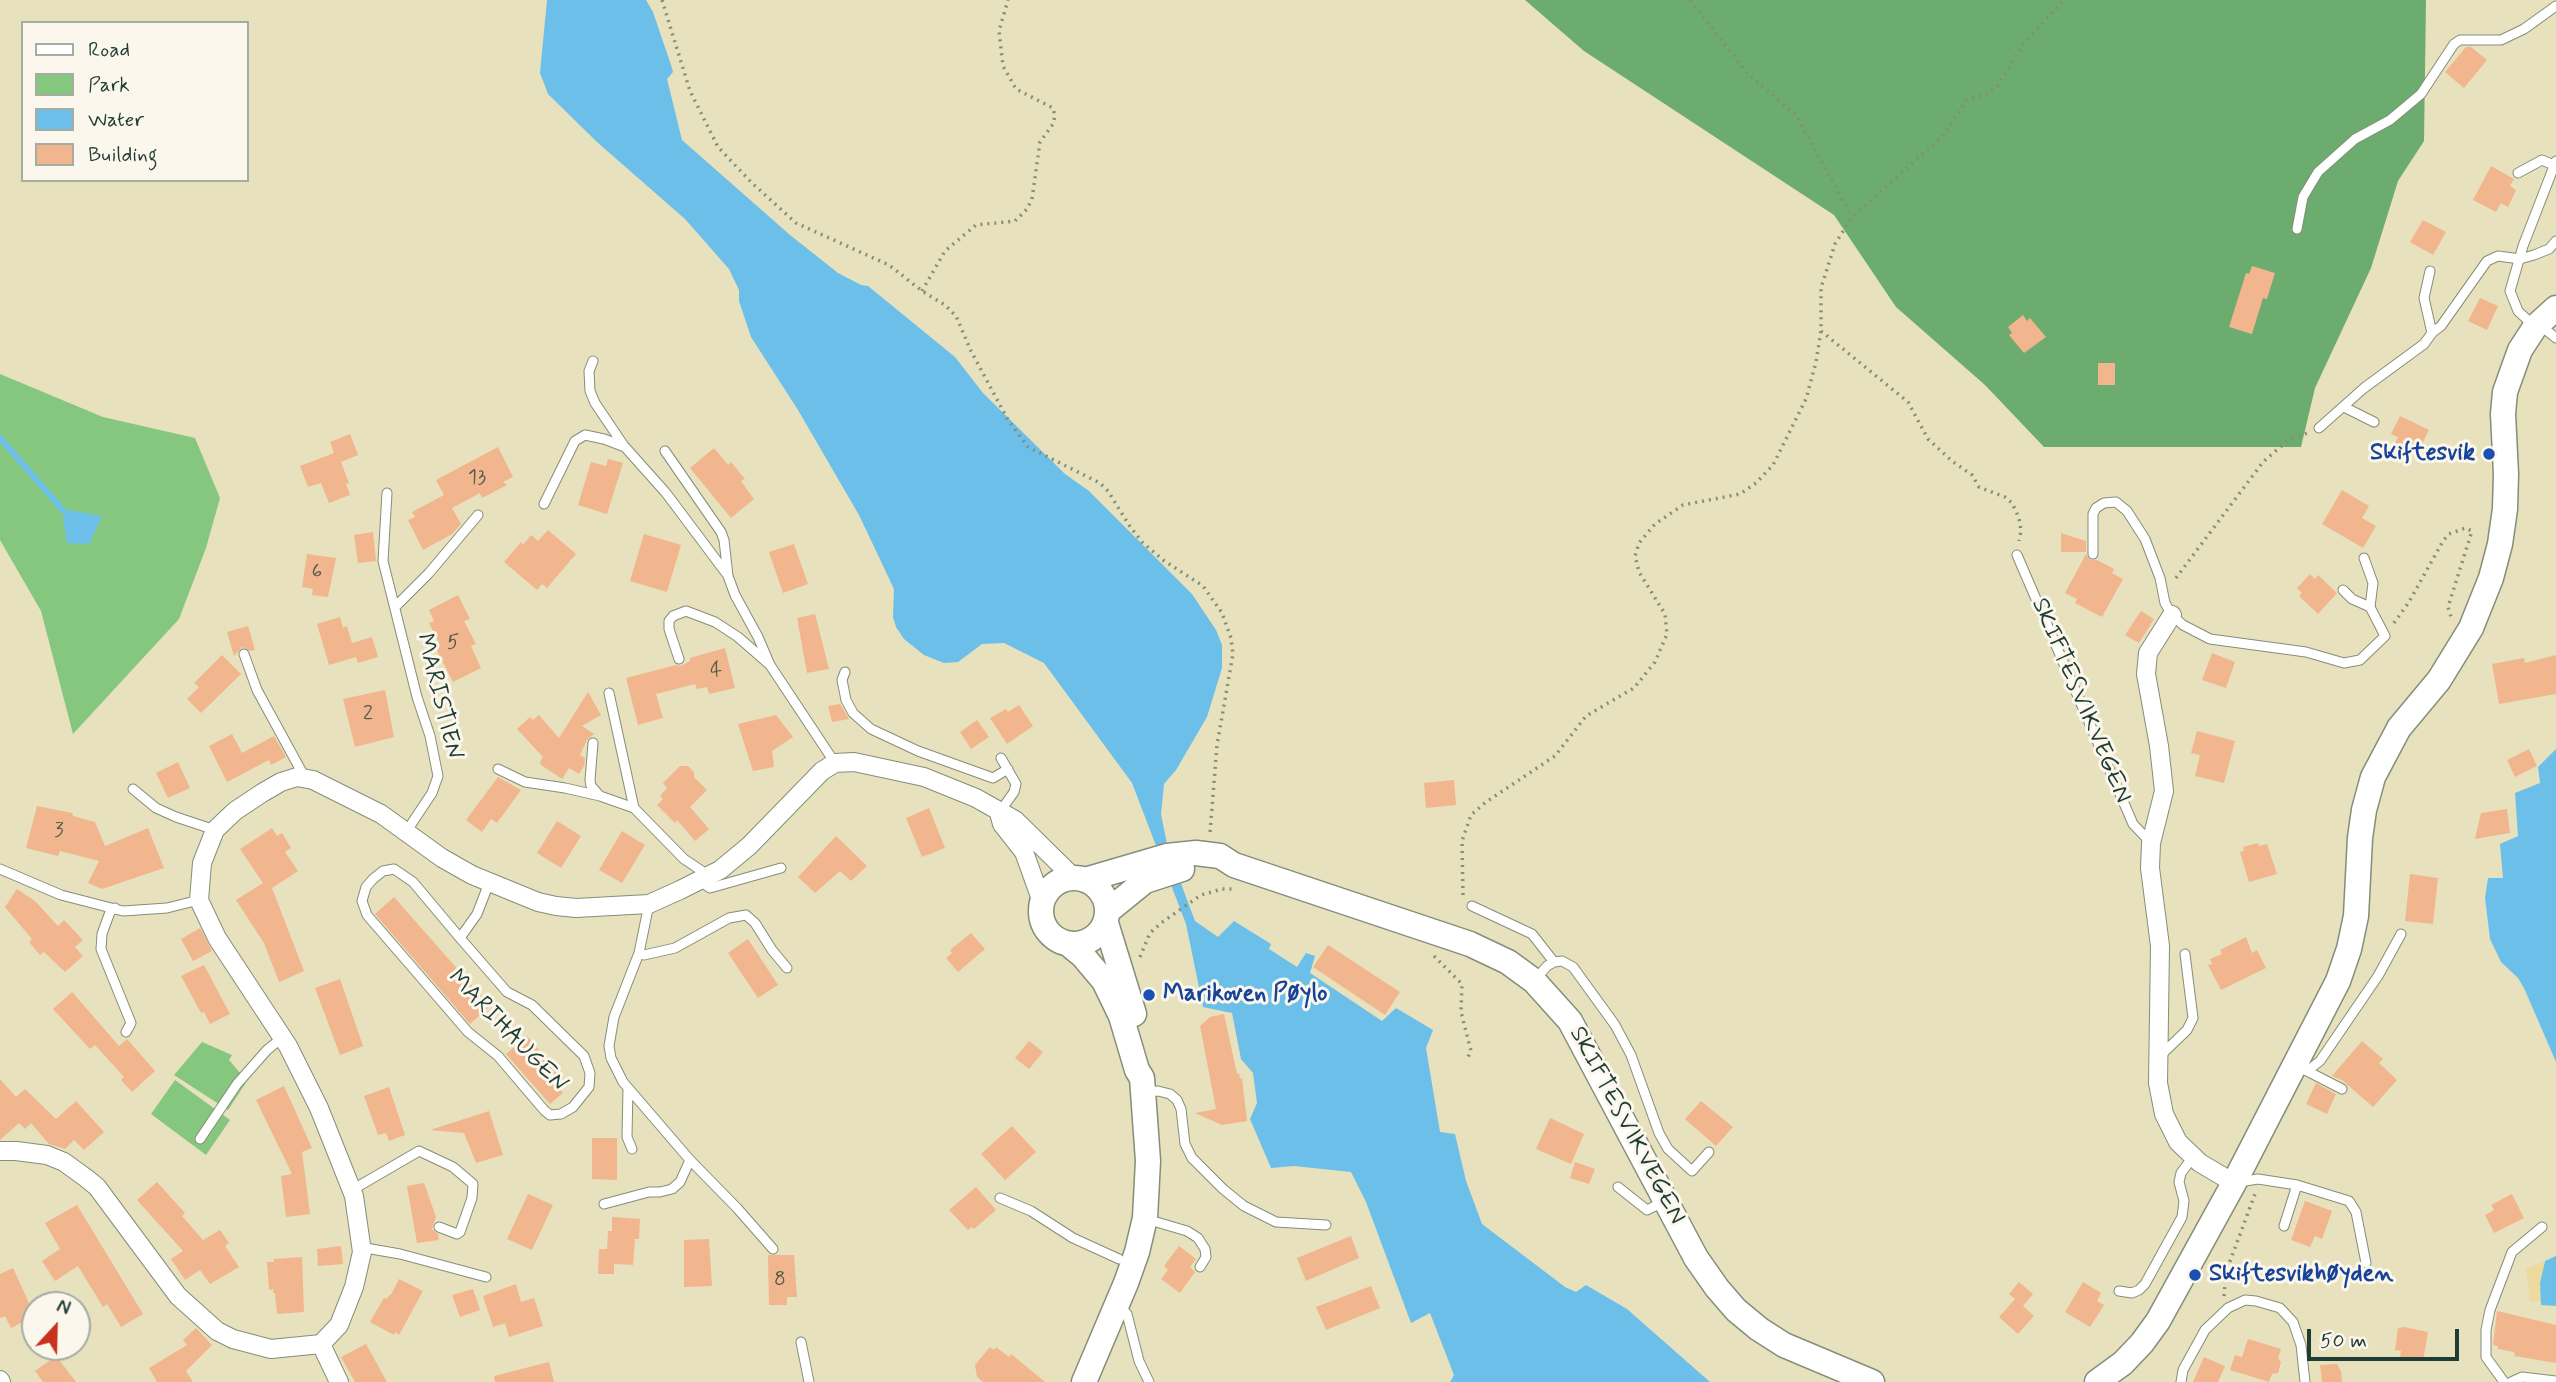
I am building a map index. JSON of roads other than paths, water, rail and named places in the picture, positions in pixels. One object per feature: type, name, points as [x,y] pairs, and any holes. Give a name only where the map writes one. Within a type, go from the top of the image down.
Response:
[{"type":"main road","points":[[2097,1382],[2123,1363],[2158,1321],[2301,1069],[2349,949],[2356,916],[2364,810],[2373,777],[2399,729],[2439,680],[2471,628],[2491,579],[2503,521],[2506,474],[2503,414],[2505,392],[2520,350],[2547,324]]},
{"type":"main road","name":"SKIFTESVIKVEGEN","points":[[1089,878],[1167,856],[1204,856],[1225,870],[1234,866],[1470,944],[1508,962],[1534,981],[1570,1021],[1696,1258],[1717,1288],[1759,1329],[1784,1345],[1872,1382]]},
{"type":"main road","name":"SKIFTESVIKVEGEN","points":[[1112,911],[1145,881],[1182,868],[1204,856]]},
{"type":"main road","points":[[1084,1382],[1137,1252],[1145,1218],[1148,1161],[1143,1085],[1121,1016],[1104,981],[1083,956],[1051,935],[1044,925],[1042,902],[1056,883],[1089,878],[1112,911],[1148,1067],[1143,1085]]},
{"type":"main road","points":[[1067,943],[1084,943],[1093,939],[1112,911]]},
{"type":"street","name":"SKIFTESVIKVEGEN","points":[[2169,609],[2148,653],[2146,674],[2164,791],[2151,843],[2150,868],[2160,946],[2158,1083],[2164,1114],[2173,1135],[2193,1157],[2234,1183]]},
{"type":"street","points":[[0,1152],[47,1155],[64,1162],[97,1187],[178,1296],[217,1331],[233,1339],[271,1349],[321,1344],[339,1325],[346,1312],[359,1264],[360,1247],[352,1190],[318,1108],[283,1037],[217,938],[198,900],[202,863],[215,830],[235,811],[281,782],[297,777],[341,793],[381,814],[442,858],[489,883],[556,906],[576,908],[649,904],[704,878],[749,845],[822,771],[835,763],[854,762],[924,777],[976,798],[1016,820],[1089,878]]},
{"type":"street","points":[[999,813],[1002,824],[1024,852],[1042,902]]},
{"type":"street","points":[[321,1344],[339,1382]]},
{"type":"lane","points":[[2297,229],[2302,197],[2318,172],[2355,139],[2390,120],[2421,94],[2454,44],[2460,40],[2501,40],[2524,29],[2556,6]]},
{"type":"lane","points":[[2518,173],[2542,160],[2556,165],[2510,291],[2518,311],[2547,324]]},
{"type":"lane","points":[[2319,428],[2364,388],[2424,344],[2441,326],[2487,261],[2498,256],[2520,259],[2549,249],[2556,241]]},
{"type":"lane","points":[[2430,271],[2424,298],[2432,333]]},
{"type":"lane","points":[[593,361],[589,371],[590,391],[595,403],[625,447],[666,493],[728,576]]},
{"type":"lane","points":[[2344,407],[2374,422]]},
{"type":"lane","points":[[544,504],[575,442],[585,435],[625,447]]},
{"type":"lane","points":[[665,451],[721,532],[728,576],[735,595],[770,665],[835,763]]},
{"type":"lane","name":"MARISTIEN","points":[[387,493],[383,561],[417,697],[434,749],[438,776],[432,793],[406,832]]},
{"type":"lane","points":[[2093,554],[2093,514],[2096,508],[2104,503],[2116,502],[2127,511],[2145,539],[2169,609],[2183,625],[2210,639],[2306,652],[2344,663],[2360,660],[2385,636],[2370,607],[2373,583],[2364,558]]},
{"type":"lane","name":"MARISTIEN","points":[[396,606],[429,573],[478,515]]},
{"type":"lane","name":"SKIFTESVIKVEGEN","points":[[2017,555],[2133,824],[2151,843]]},
{"type":"lane","points":[[2343,590],[2352,599],[2370,607]]},
{"type":"lane","points":[[679,659],[669,621],[673,616],[686,611],[715,622],[770,665]]},
{"type":"lane","points":[[244,654],[257,690],[305,778]]},
{"type":"lane","points":[[845,672],[842,680],[846,700],[853,713],[871,729],[918,751],[993,778],[1008,769]]},
{"type":"lane","points":[[609,693],[634,808]]},
{"type":"lane","points":[[593,743],[590,780],[591,786],[600,796]]},
{"type":"lane","points":[[999,813],[1014,792],[1016,784],[1001,758]]},
{"type":"lane","points":[[498,769],[525,782],[600,796],[634,808],[704,878],[710,888],[780,868]]},
{"type":"lane","points":[[133,789],[156,808],[215,830]]},
{"type":"lane","points":[[0,869],[54,893],[123,911],[167,908],[198,900]]},
{"type":"lane","name":"MARIHAUGEN","points":[[389,869],[404,874],[460,938],[507,992],[532,1005],[584,1056],[590,1073],[589,1087],[573,1107],[561,1114],[550,1115],[498,1056],[468,1032],[367,915],[362,901],[366,887],[383,871],[389,869]]},
{"type":"lane","name":"MARIHAUGEN","points":[[460,938],[477,914],[489,883]]},
{"type":"lane","points":[[649,904],[639,953],[614,1017],[609,1046],[616,1071],[690,1160],[773,1249]]},
{"type":"lane","points":[[1472,906],[1532,934],[1554,962]]},
{"type":"lane","points":[[115,908],[110,912],[106,923],[101,949],[131,1023],[126,1032]]},
{"type":"lane","points":[[639,953],[644,955],[675,948],[729,918],[746,915],[755,923],[787,968]]},
{"type":"lane","points":[[2301,1069],[2320,1061],[2378,976],[2401,934]]},
{"type":"lane","points":[[2159,1057],[2187,1030],[2193,1018],[2185,954]]},
{"type":"lane","points":[[1534,981],[1554,962],[1562,961],[1573,967],[1615,1025],[1631,1055],[1659,1133],[1668,1149],[1692,1171],[1709,1152]]},
{"type":"lane","points":[[200,1139],[237,1084],[283,1037]]},
{"type":"lane","points":[[2301,1069],[2342,1089]]},
{"type":"lane","points":[[1143,1085],[1170,1094],[1177,1100],[1181,1108],[1185,1144],[1192,1158],[1244,1206],[1276,1222],[1326,1225]]},
{"type":"lane","points":[[627,1086],[627,1137],[632,1149]]},
{"type":"lane","points":[[352,1190],[419,1151],[453,1167],[473,1184],[472,1198],[460,1232],[457,1234],[439,1227]]},
{"type":"lane","points":[[2119,1291],[2132,1293],[2139,1290],[2176,1228],[2182,1217],[2184,1201],[2179,1182],[2181,1173],[2193,1157]]},
{"type":"lane","points":[[604,1204],[672,1189],[680,1182],[690,1160]]},
{"type":"lane","points":[[2234,1183],[2262,1180],[2297,1185],[2349,1201],[2356,1212],[2366,1263]]},
{"type":"lane","points":[[2284,1226],[2297,1185]]},
{"type":"lane","points":[[1618,1187],[1647,1210],[1666,1200]]},
{"type":"lane","points":[[1000,1198],[1031,1211],[1073,1238],[1119,1259]]},
{"type":"lane","points":[[1145,1218],[1187,1231],[1198,1238],[1205,1249],[1206,1257],[1200,1267]]},
{"type":"lane","points":[[2504,1382],[2486,1357],[2486,1330],[2490,1310],[2512,1252],[2542,1227]]},
{"type":"lane","points":[[360,1247],[400,1254],[486,1277]]},
{"type":"lane","points":[[2181,1382],[2183,1370],[2199,1340],[2224,1311],[2245,1300],[2280,1308],[2286,1313],[2298,1330],[2305,1382]]},
{"type":"lane","points":[[1118,1304],[1127,1314],[1139,1361],[1149,1382]]},
{"type":"lane","points":[[801,1342],[809,1382]]},
{"type":"lane","points":[[2511,1382],[2522,1377],[2556,1381]]},
{"type":"water","points":[[547,0],[646,0],[653,12],[672,68],[673,72],[667,79],[682,140],[790,235],[838,273],[868,286],[955,357],[983,393],[1065,474],[1089,491],[1192,594],[1216,630],[1222,645],[1222,668],[1207,717],[1176,770],[1164,784],[1161,814],[1168,849],[1195,921],[1218,937],[1234,921],[1271,944],[1269,949],[1297,967],[1306,953],[1315,956],[1310,973],[1382,1021],[1396,1008],[1433,1030],[1426,1048],[1440,1132],[1455,1134],[1466,1181],[1482,1224],[1565,1287],[1576,1292],[1586,1285],[1627,1309],[1710,1382],[1450,1382],[1454,1375],[1430,1313],[1411,1323],[1366,1202],[1351,1172],[1294,1166],[1271,1168],[1250,1119],[1257,1103],[1253,1073],[1241,1059],[1232,1013],[1203,1007],[1186,924],[1132,783],[1044,663],[1004,643],[982,644],[958,662],[944,663],[924,655],[904,639],[893,617],[894,589],[859,515],[798,410],[751,337],[739,301],[739,290],[729,269],[685,219],[597,142],[548,94],[540,73]]},
{"type":"water","points":[[62,509],[102,516],[89,544],[67,543]]},
{"type":"water","points":[[2556,749],[2556,1062],[2524,988],[2518,978],[2501,962],[2490,939],[2485,898],[2488,878],[2503,878],[2500,844],[2518,836],[2515,793],[2540,783],[2538,767]]},
{"type":"water","points":[[2556,1256],[2556,1306],[2541,1305],[2540,1283],[2545,1261]]},
{"type":"waterway","points":[[0,438],[62,509]]},
{"type":"place","name":"Skiftesvik","points":[[2489,454]]},
{"type":"place","name":"Marikoven Pøylo","points":[[1149,995]]},
{"type":"place","name":"Skiftesvikhøyden","points":[[2195,1275]]}]
